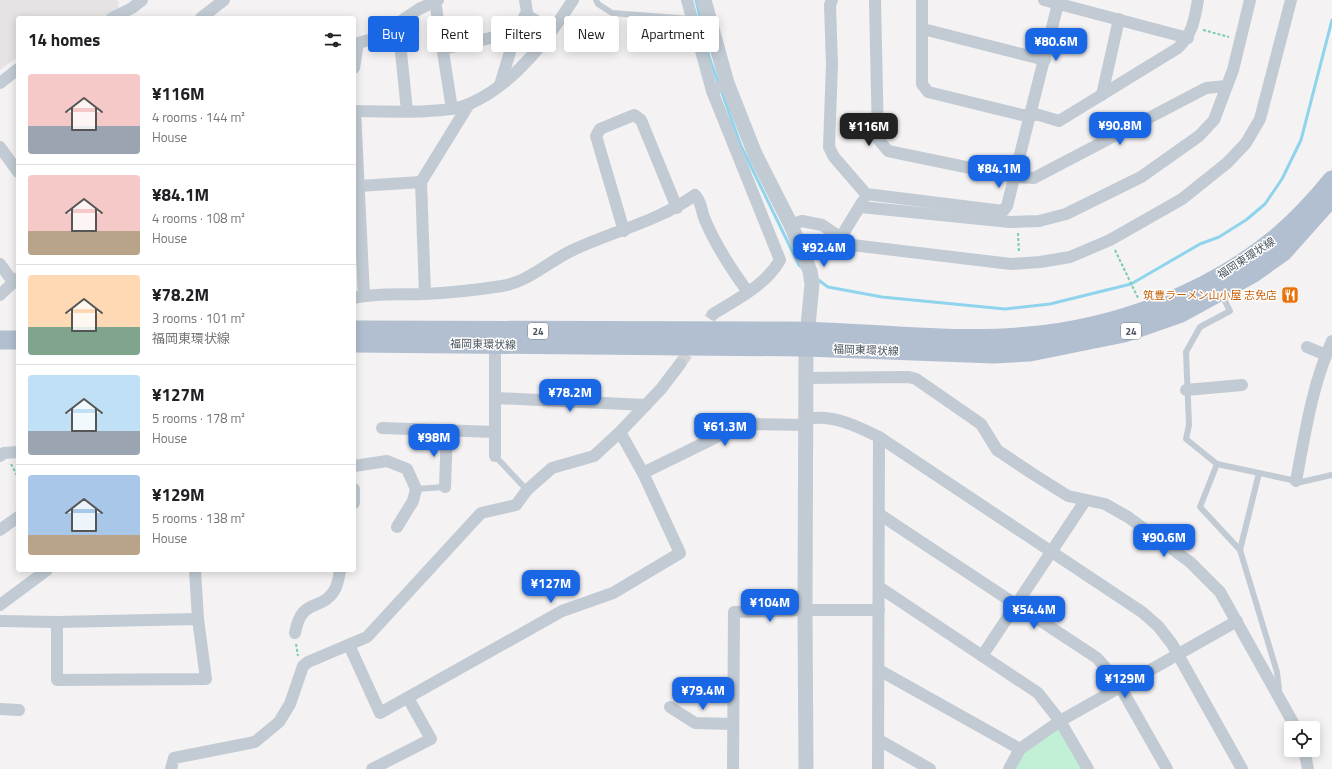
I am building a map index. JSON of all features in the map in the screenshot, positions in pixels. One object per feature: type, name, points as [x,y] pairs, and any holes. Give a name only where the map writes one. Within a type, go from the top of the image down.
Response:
[{"type":"main road","name":"福岡東環状線","points":[[356,344],[495,344],[1029,336],[1068,330],[1144,312],[1177,298],[1246,260],[1276,238],[1332,180]]},
{"type":"main road","name":"福岡東環状線","points":[[356,330],[807,340],[994,354],[1030,352],[1124,333],[1181,313],[1220,293],[1252,274],[1283,252],[1332,197]]},
{"type":"main road","points":[[0,327],[16,327]]},
{"type":"main road","points":[[0,340],[16,340]]},
{"type":"street","points":[[114,16],[128,4],[142,0]]},
{"type":"street","points":[[204,16],[224,0]]},
{"type":"street","points":[[556,26],[573,0]]},
{"type":"street","points":[[687,0],[690,16]]},
{"type":"street","points":[[704,0],[727,84],[755,154],[793,231],[810,271],[812,284],[807,340],[805,610],[806,769]]},
{"type":"street","points":[[832,0],[830,5],[832,64],[829,147],[834,157],[866,194],[1003,211],[1007,206],[1059,2]]},
{"type":"street","points":[[875,0],[878,139],[888,151],[1014,177],[1034,178],[1206,88],[1226,86]]},
{"type":"street","points":[[922,0],[922,84],[928,92],[1022,115],[1031,114],[1060,120],[1178,48],[1191,32],[1198,0]]},
{"type":"street","points":[[1044,0],[1059,2],[1118,19],[1191,32]]},
{"type":"street","points":[[861,207],[1018,222],[1038,221],[1066,214],[1141,177],[1199,136],[1214,120],[1232,70],[1250,0]]},
{"type":"street","points":[[793,231],[802,221],[822,225],[852,245],[1019,263],[1040,262],[1070,257],[1110,240],[1182,199],[1228,163],[1246,143],[1260,118],[1291,0]]},
{"type":"street","points":[[408,16],[419,9],[437,1],[439,16]]},
{"type":"street","points":[[522,16],[526,6]]},
{"type":"street","points":[[1102,95],[1118,19]]},
{"type":"street","points":[[923,30],[1045,60]]},
{"type":"street","points":[[356,56],[358,43],[368,40]]},
{"type":"street","points":[[401,52],[406,111]]},
{"type":"street","points":[[443,52],[452,109]]},
{"type":"street","points":[[499,87],[510,52]]},
{"type":"street","points":[[356,111],[452,109],[469,104],[499,87],[534,52]]},
{"type":"street","points":[[701,52],[712,91],[780,260],[774,272],[748,292],[713,314]]},
{"type":"street","points":[[0,83],[16,71]]},
{"type":"street","points":[[712,91],[727,84]]},
{"type":"street","points":[[425,294],[421,182],[469,104]]},
{"type":"street","points":[[624,231],[596,136],[600,129],[634,115],[641,120],[677,208]]},
{"type":"street","points":[[356,126],[360,186],[359,297],[425,294],[503,286],[523,280],[571,251],[624,231],[677,208],[695,195],[699,199],[704,219],[726,261],[748,292]]},
{"type":"street","points":[[0,147],[16,169]]},
{"type":"street","points":[[360,186],[421,182]]},
{"type":"street","points":[[841,237],[861,207],[866,194]]},
{"type":"street","points":[[0,264],[15,280],[0,295]]},
{"type":"street","points":[[1296,481],[1314,390],[1332,341]]},
{"type":"street","points":[[495,344],[495,456]]},
{"type":"street","points":[[1307,348],[1326,355]]},
{"type":"street","points":[[171,769],[174,758],[255,742],[279,722],[290,704],[303,666],[308,662],[367,637],[481,513],[516,505],[528,490],[552,468],[594,456],[620,432],[661,389],[680,364]]},
{"type":"street","points":[[807,378],[909,377],[916,379],[981,424],[997,450],[1058,491],[1068,496],[1085,501],[1105,504],[1128,517],[1190,562],[1220,592],[1292,721]]},
{"type":"street","points":[[1186,390],[1242,385]]},
{"type":"street","points":[[496,398],[646,405]]},
{"type":"street","points":[[643,473],[743,424],[807,422],[815,418],[832,419],[859,428],[879,437],[1051,554],[1142,612],[1158,626],[1178,654],[1242,769]]},
{"type":"street","points":[[382,428],[495,432]]},
{"type":"street","points":[[445,487],[448,430]]},
{"type":"street","points":[[349,645],[380,713],[562,611],[613,593],[680,553],[643,473],[620,432]]},
{"type":"street","points":[[878,769],[879,437]]},
{"type":"street","points":[[356,466],[388,461],[407,470],[416,489],[413,501],[397,527]]},
{"type":"street","points":[[982,656],[1085,501]]},
{"type":"street","points":[[879,514],[1097,658],[1121,688],[1167,769]]},
{"type":"street","points":[[0,530],[16,518]]},
{"type":"street","points":[[0,605],[44,572]]},
{"type":"street","points":[[57,622],[57,680],[206,679],[198,619],[195,572]]},
{"type":"street","points":[[295,633],[297,621],[303,611],[333,593],[338,583],[340,572]]},
{"type":"street","points":[[879,587],[1038,693],[1060,721],[1088,769]]},
{"type":"street","points":[[733,769],[734,612],[879,610]]},
{"type":"street","points":[[0,622],[198,619]]},
{"type":"street","points":[[1009,769],[1020,749],[1060,721],[1121,688],[1237,621]]},
{"type":"street","points":[[879,670],[1020,749]]},
{"type":"street","points":[[372,769],[431,739],[408,698]]},
{"type":"street","points":[[670,707],[695,723],[733,724]]},
{"type":"street","points":[[0,709],[19,710]]},
{"type":"street","points":[[878,740],[930,769]]},
{"type":"street","points":[[1305,757],[1308,769]]},
{"type":"lane","points":[[596,0],[598,4],[612,13],[652,16]]},
{"type":"lane","points":[[526,6],[539,16]]},
{"type":"lane","points":[[1220,293],[1230,311],[1200,328],[1195,333],[1186,352],[1186,390],[1189,425],[1186,439],[1217,464],[1301,482],[1332,475]]},
{"type":"lane","points":[[495,456],[528,490]]},
{"type":"lane","points":[[1217,464],[1200,507],[1240,550],[1277,672],[1280,689],[1276,694]]},
{"type":"lane","points":[[1240,550],[1259,473]]},
{"type":"lane","points":[[416,489],[445,487]]},
{"type":"path","points":[[1191,32],[1240,40]]},
{"type":"path","points":[[1018,222],[1019,263]]},
{"type":"path","points":[[1110,240],[1144,312]]},
{"type":"path","points":[[6,453],[16,473]]},
{"type":"shaded area","points":[[0,0],[117,0],[119,2],[118,11],[107,16],[16,16],[16,58],[0,70]]},
{"type":"green space","points":[[1058,729],[1082,769],[1013,769],[1023,751]]},
{"type":"waterway","points":[[696,0],[709,57],[719,85]]},
{"type":"waterway","points":[[817,279],[828,287],[882,297],[1005,309],[1050,304],[1131,284],[1200,244],[1219,237],[1246,220],[1265,204],[1282,179],[1301,140],[1332,20]]},
{"type":"waterway","points":[[721,90],[741,146],[799,265],[803,268]]},
{"type":"tunnel","points":[[680,364],[713,314]]},
{"type":"place","name":"筑豊ラーメン山小屋 志免店","points":[[1290,295]]}]
